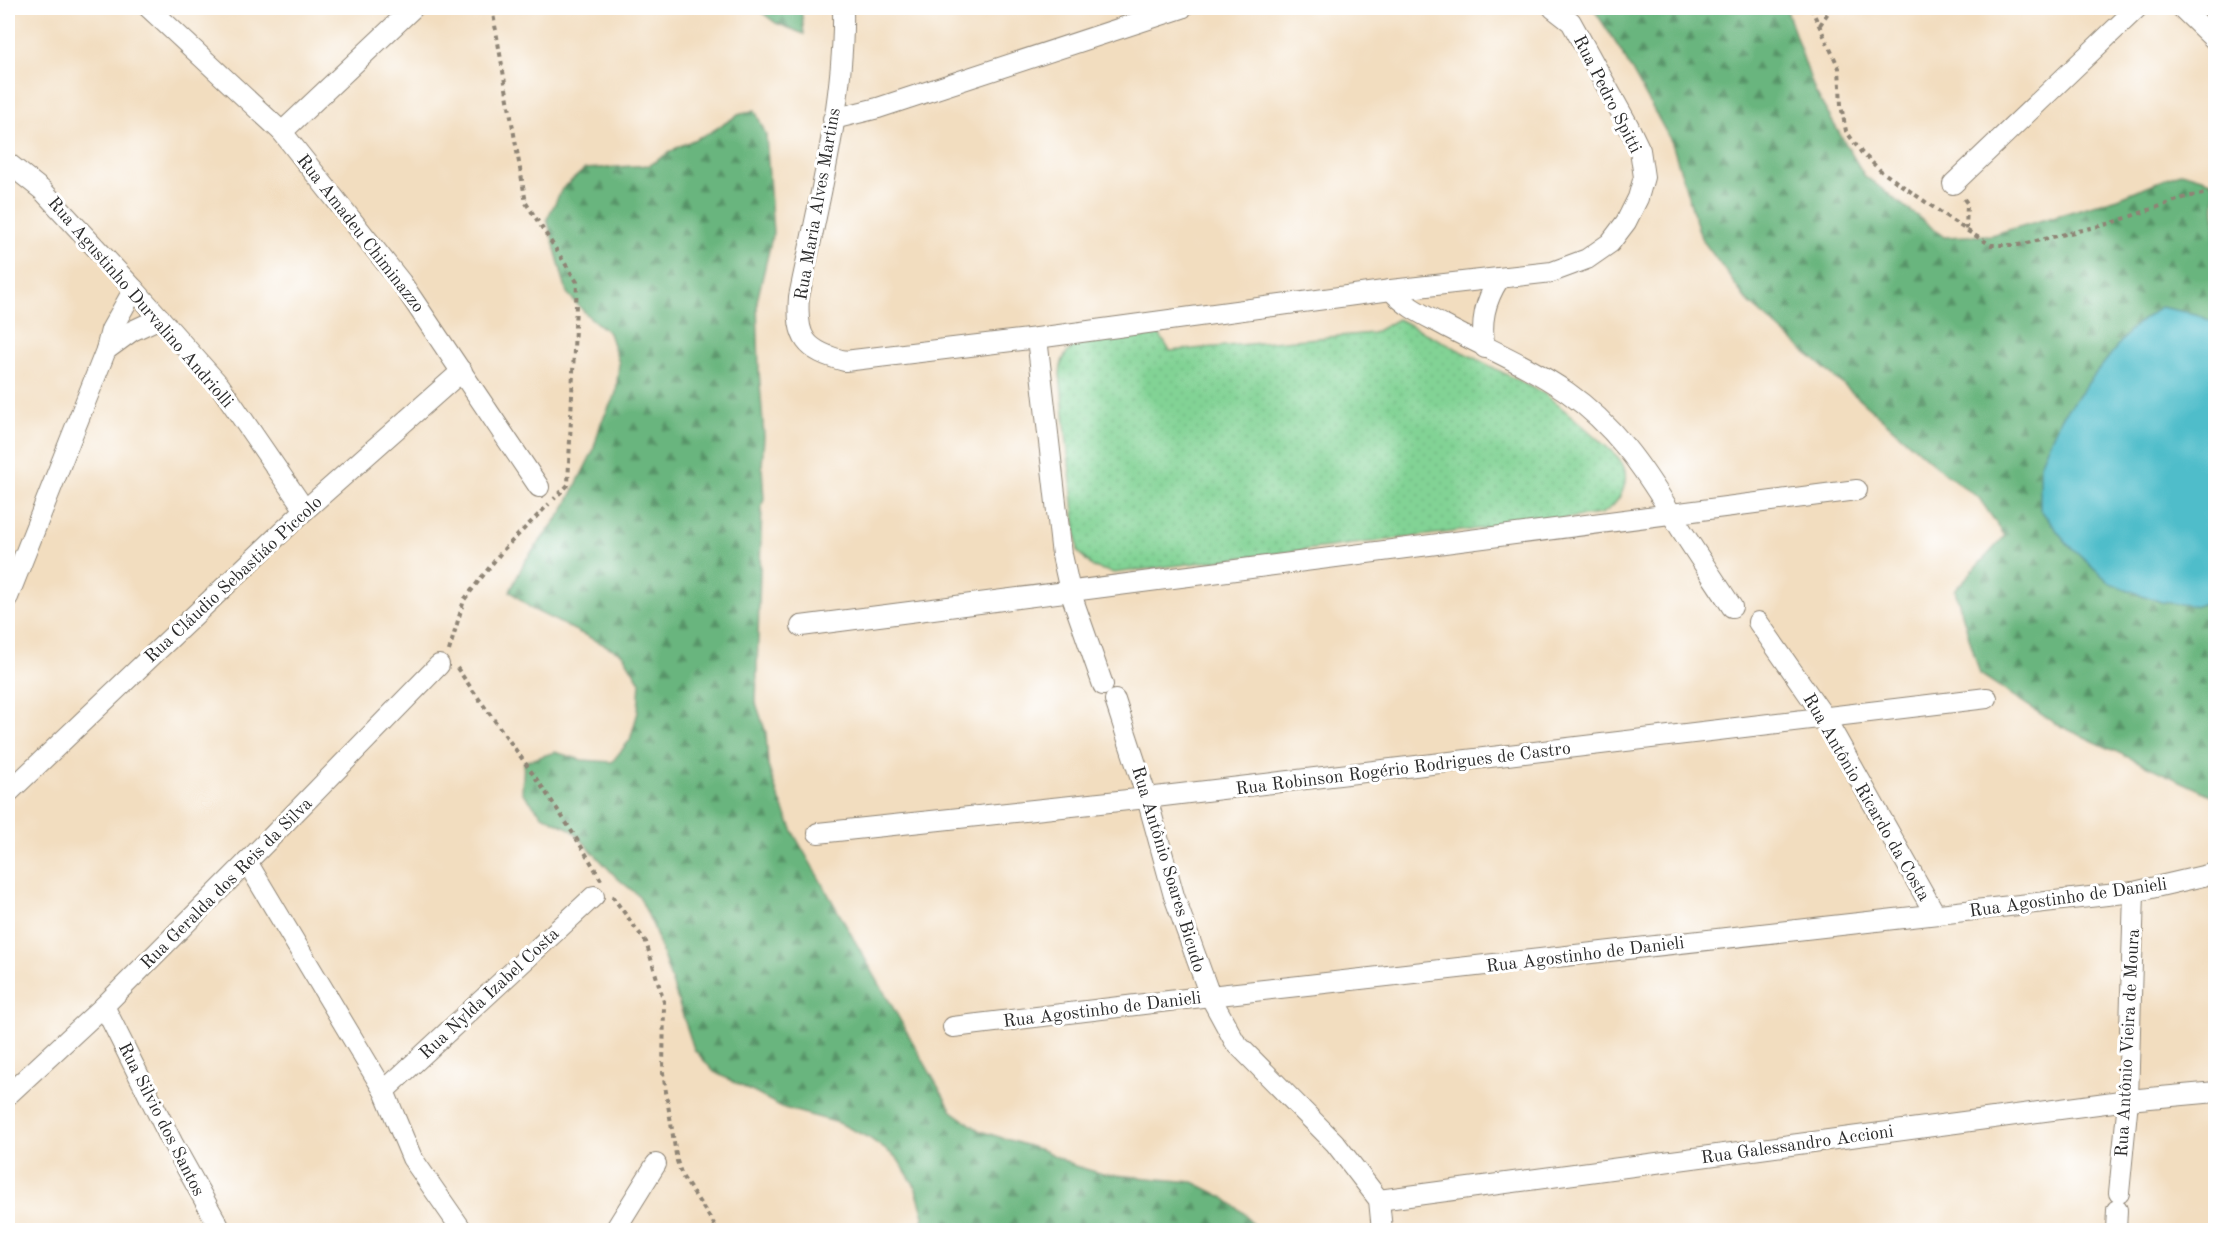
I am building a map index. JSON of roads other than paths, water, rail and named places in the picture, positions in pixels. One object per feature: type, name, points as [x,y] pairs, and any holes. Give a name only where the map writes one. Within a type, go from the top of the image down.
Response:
[{"type":"street","name":"Rua Amadeu Chiminazzo","points":[[149,8],[282,132],[401,282],[539,487]]},
{"type":"street","points":[[282,132],[413,8]]},
{"type":"street","name":"Rua Maria Alves Martins","points":[[843,8],[843,33],[833,119],[799,297],[797,320],[805,342],[823,356],[845,361],[1037,338],[1391,290]]},
{"type":"street","points":[[833,119],[878,108],[1182,8]]},
{"type":"street","name":"Rua Pedro Spitti","points":[[1391,290],[1552,272],[1587,259],[1602,249],[1610,243],[1626,222],[1638,198],[1644,177],[1640,150],[1571,22],[1553,8]]},
{"type":"street","points":[[1953,184],[2137,8]]},
{"type":"street","points":[[2182,8],[2216,41]]},
{"type":"street","name":"Rua Agustinho Durvalino Andriolli","points":[[8,163],[42,190],[220,386],[305,510]]},
{"type":"street","points":[[1485,348],[1484,314],[1492,290],[1499,279]]},
{"type":"street","points":[[8,597],[106,350],[111,330],[134,289]]},
{"type":"street","points":[[1391,290],[1404,304],[1485,348],[1542,375],[1592,413],[1632,453],[1656,486],[1732,607]]},
{"type":"street","points":[[106,350],[132,330],[160,318]]},
{"type":"street","name":"Rua Antônio Soares Bicudo","points":[[1037,338],[1062,555],[1070,591],[1147,798],[1174,896],[1210,996],[1235,1042],[1335,1143],[1379,1200]]},
{"type":"street","name":"Rua Cláudio Sebastiáo Piccolo","points":[[8,793],[305,510],[462,371]]},
{"type":"street","points":[[801,626],[1857,490]]},
{"type":"street","name":"Rua Antônio Ricardo da Costa","points":[[1758,622],[1825,718],[1935,914]]},
{"type":"street","name":"Rua Geralda dos Reis da Silva","points":[[8,1095],[104,1006],[442,663]]},
{"type":"street","name":"Rua Robinson Rogério Rodrigues de Castro","points":[[819,833],[1147,798],[1987,698]]},
{"type":"street","points":[[247,862],[384,1090],[412,1158],[462,1230]]},
{"type":"street","name":"Rua Agostinho de Danieli","points":[[953,1028],[1210,996],[2134,891],[2216,873]]},
{"type":"street","name":"Rua Antônio Vieira de Moura","points":[[2116,1230],[2128,1100],[2134,891]]},
{"type":"street","name":"Rua Nylda Izabel Costa","points":[[384,1090],[594,896]]},
{"type":"street","name":"Rua Silvio dos Santos","points":[[104,1006],[172,1142],[221,1230]]},
{"type":"street","name":"Rua Galessandro Accioni","points":[[1379,1200],[2128,1100],[2216,1092]]},
{"type":"street","points":[[615,1230],[656,1164]]},
{"type":"street","points":[[1379,1200],[1382,1230]]},
{"type":"water","points":[[2160,307],[2196,314],[2215,323],[2215,599],[2197,606],[2161,602],[2110,583],[2066,542],[2040,509],[2040,464],[2061,417],[2131,329]]}]
